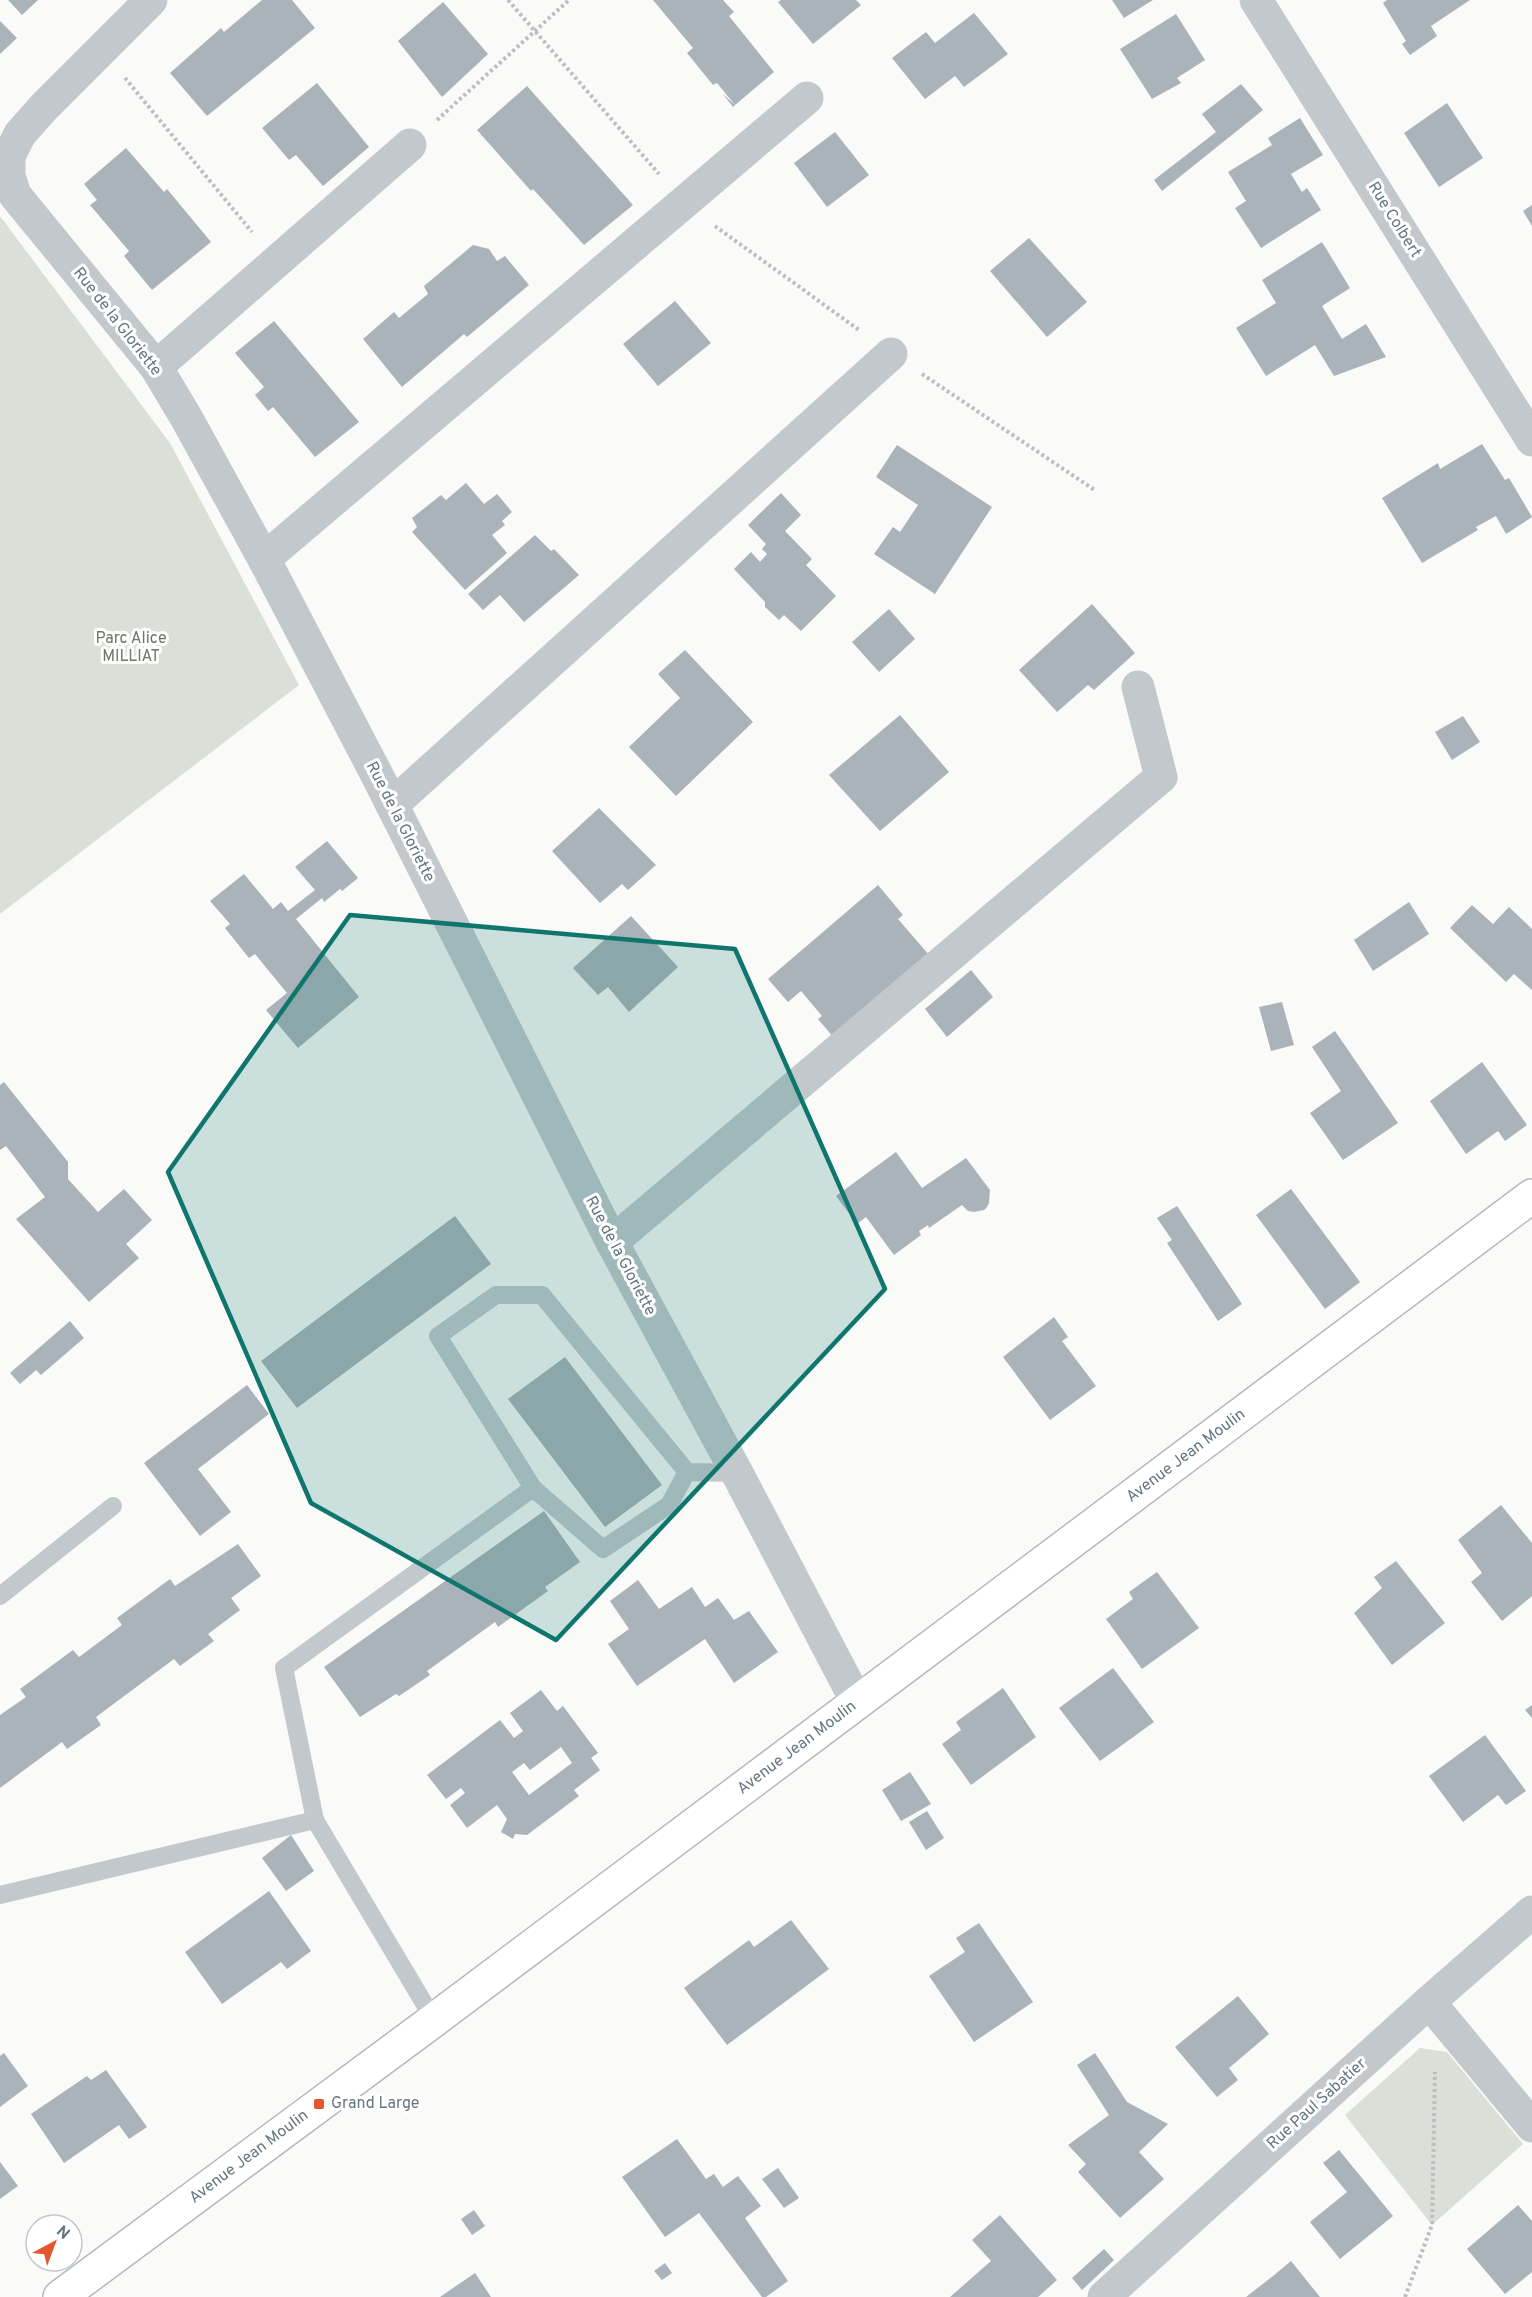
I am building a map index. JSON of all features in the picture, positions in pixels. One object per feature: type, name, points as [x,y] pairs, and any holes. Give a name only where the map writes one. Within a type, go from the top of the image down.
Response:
[{"type":"main road","name":"Avenue Jean Moulin","points":[[60,2297],[434,2020],[1532,1196]]},
{"type":"street","name":"Rue de la Gloriette","points":[[151,0],[20,134],[9,156],[9,176],[15,195],[156,367],[187,419],[264,559],[392,805],[612,1242],[857,1702]]},
{"type":"street","name":"Rue Colbert","points":[[1256,0],[1532,440]]},
{"type":"street","points":[[264,559],[807,98]]},
{"type":"street","points":[[156,367],[410,145]]},
{"type":"street","points":[[392,805],[891,354]]},
{"type":"street","points":[[612,1242],[1161,777],[1138,687]]},
{"type":"street","name":"Rue Paul Sabatier","points":[[1104,2297],[1429,2002],[1532,1912]]},
{"type":"street","points":[[1429,2002],[1532,2126]]},
{"type":"lane","points":[[687,1472],[669,1505],[603,1549],[533,1488],[438,1336],[496,1295],[542,1295],[687,1472],[737,1473]]},
{"type":"lane","points":[[434,2020],[315,1820],[284,1668],[533,1488]]},
{"type":"lane","points":[[0,1596],[112,1506]]},
{"type":"lane","points":[[0,1895],[315,1820]]},
{"type":"path","points":[[508,0],[684,204],[891,354],[1096,490]]},
{"type":"path","points":[[410,145],[569,0]]},
{"type":"path","points":[[102,50],[277,263]]},
{"type":"path","points":[[1405,2297],[1432,2225],[1436,2062]]},
{"type":"highlighted area","points":[[350,915],[735,949],[885,1289],[556,1640],[311,1503],[168,1172]]},
{"type":"green space","name":"Parc Alice MILLIAT","points":[[0,216],[170,443],[299,685],[0,914]]},
{"type":"green space","points":[[1420,2048],[1447,2052],[1523,2144],[1432,2225],[1345,2115]]},
{"type":"building","points":[[8,0],[38,0],[22,15]]},
{"type":"building","points":[[262,0],[292,0],[315,28],[207,116],[170,73],[221,28],[224,32]]},
{"type":"building","points":[[653,0],[723,0],[734,12],[729,16],[774,72],[735,105],[717,83],[713,85],[687,53],[693,48]]},
{"type":"building","points":[[781,0],[856,0],[861,5],[813,44],[778,2]]},
{"type":"building","points":[[1112,0],[1153,0],[1124,18]]},
{"type":"building","points":[[1387,0],[1470,0],[1431,26],[1437,36],[1410,55],[1402,44],[1406,41],[1383,3]]},
{"type":"building","points":[[443,2],[488,54],[442,97],[398,41]]},
{"type":"building","points":[[974,13],[1008,54],[964,87],[955,76],[925,99],[892,58],[926,32],[935,43]]},
{"type":"building","points":[[1176,14],[1205,60],[1177,78],[1181,83],[1152,99],[1120,49]]},
{"type":"building","points":[[0,21],[17,38],[0,54]]},
{"type":"building","points":[[317,83],[369,147],[323,186],[296,155],[289,160],[262,128]]},
{"type":"building","points":[[1241,84],[1263,110],[1162,191],[1154,180],[1216,132],[1202,114]]},
{"type":"building","points":[[527,86],[633,205],[584,245],[533,189],[531,191],[477,130]]},
{"type":"building","points":[[723,94],[735,105],[733,107]]},
{"type":"building","points":[[1447,103],[1483,158],[1439,187],[1404,133]]},
{"type":"building","points":[[1300,118],[1323,155],[1291,174],[1302,192],[1307,188],[1321,210],[1261,248],[1235,208],[1246,201],[1228,172],[1272,145],[1268,138]]},
{"type":"building","points":[[835,132],[869,175],[827,207],[794,163]]},
{"type":"building","points":[[126,148],[164,192],[167,189],[211,242],[152,290],[124,256],[129,251],[90,205],[97,200],[84,184]]},
{"type":"building","points":[[1532,205],[1532,226],[1523,211]]},
{"type":"building","points":[[1029,238],[1087,302],[1047,337],[990,271]]},
{"type":"building","points":[[1322,242],[1350,288],[1322,306],[1342,339],[1366,324],[1386,357],[1334,376],[1315,345],[1266,376],[1236,328],[1276,303],[1262,280]]},
{"type":"building","points":[[473,245],[489,249],[497,261],[505,256],[529,285],[467,337],[464,334],[402,387],[363,339],[394,312],[399,318],[428,294],[424,286]]},
{"type":"building","points":[[675,301],[711,343],[658,386],[623,344]]},
{"type":"building","points":[[274,321],[359,422],[315,457],[273,407],[268,411],[255,395],[264,387],[235,353]]},
{"type":"building","points":[[1482,444],[1505,480],[1509,478],[1532,517],[1506,534],[1496,516],[1476,527],[1478,530],[1422,563],[1382,498],[1438,463],[1440,469]]},
{"type":"building","points":[[897,445],[992,507],[935,594],[874,554],[893,527],[900,532],[918,505],[876,477]]},
{"type":"building","points":[[466,483],[484,504],[497,494],[512,512],[502,521],[505,525],[492,535],[507,553],[465,590],[412,532],[417,527],[412,518],[441,495],[446,500]]},
{"type":"building","points":[[781,493],[801,515],[785,531],[812,559],[806,565],[836,596],[801,631],[784,615],[779,620],[765,607],[765,602],[734,569],[751,552],[760,562],[767,554],[762,549],[766,544],[748,525]]},
{"type":"building","points":[[535,535],[551,551],[554,549],[579,575],[524,622],[500,595],[483,610],[468,594]]},
{"type":"building","points":[[1092,604],[1135,653],[1094,690],[1088,685],[1057,712],[1019,670]]},
{"type":"building","points":[[889,609],[915,639],[879,672],[852,642]]},
{"type":"building","points":[[685,650],[753,722],[676,796],[629,747],[680,698],[658,674]]},
{"type":"building","points":[[900,715],[949,772],[880,831],[829,775]]},
{"type":"building","points":[[1463,716],[1480,742],[1452,760],[1435,732]]},
{"type":"building","points":[[599,808],[656,865],[628,890],[622,884],[600,903],[552,851]]},
{"type":"building","points":[[327,841],[358,878],[324,902],[322,898],[296,919],[359,997],[298,1048],[266,1010],[287,993],[255,954],[249,958],[225,928],[230,924],[210,901],[244,874],[273,909],[281,902],[288,911],[315,890],[295,867]]},
{"type":"building","points":[[878,885],[903,915],[898,919],[930,956],[834,1038],[818,1019],[822,1016],[801,991],[788,1002],[768,979]]},
{"type":"building","points":[[1409,902],[1429,934],[1373,971],[1354,940]]},
{"type":"building","points":[[1472,905],[1493,924],[1509,907],[1532,929],[1532,990],[1514,974],[1506,982],[1450,928]]},
{"type":"building","points":[[631,916],[678,967],[629,1012],[608,987],[598,995],[573,968]]},
{"type":"building","points":[[971,970],[993,997],[947,1037],[925,1009]]},
{"type":"building","points":[[1282,1002],[1294,1045],[1271,1051],[1259,1007]]},
{"type":"building","points":[[1335,1031],[1398,1123],[1343,1160],[1310,1113],[1341,1091],[1312,1047]]},
{"type":"building","points":[[1482,1062],[1527,1125],[1505,1141],[1498,1131],[1466,1154],[1430,1101]]},
{"type":"building","points":[[4,1082],[68,1162],[68,1179],[98,1212],[124,1189],[152,1220],[126,1244],[139,1258],[89,1302],[16,1219],[45,1197],[6,1146],[0,1150],[0,1085]]},
{"type":"building","points":[[896,1152],[922,1188],[966,1158],[990,1190],[987,1207],[974,1212],[968,1211],[962,1205],[929,1228],[928,1225],[919,1231],[921,1235],[894,1255],[866,1217],[857,1224],[836,1196]]},
{"type":"building","points":[[1291,1189],[1360,1282],[1325,1309],[1256,1215]]},
{"type":"building","points":[[1177,1206],[1242,1304],[1218,1321],[1167,1243],[1172,1240],[1157,1218]]},
{"type":"building","points":[[455,1216],[491,1264],[297,1408],[261,1361]]},
{"type":"building","points":[[1054,1317],[1068,1337],[1062,1341],[1096,1386],[1050,1420],[1003,1357]]},
{"type":"building","points":[[70,1321],[84,1338],[41,1375],[36,1370],[20,1384],[10,1373]]},
{"type":"building","points":[[565,1357],[662,1485],[605,1527],[508,1399]]},
{"type":"building","points":[[247,1385],[269,1414],[198,1469],[231,1512],[200,1536],[144,1463]]},
{"type":"building","points":[[1501,1505],[1532,1543],[1532,1596],[1502,1621],[1471,1582],[1482,1573],[1458,1540]]},
{"type":"building","points":[[544,1511],[580,1562],[545,1587],[548,1591],[498,1627],[495,1622],[427,1671],[430,1675],[399,1696],[396,1694],[360,1717],[324,1667]]},
{"type":"building","points":[[238,1544],[261,1576],[231,1598],[240,1610],[208,1634],[214,1641],[180,1666],[174,1659],[96,1717],[101,1725],[67,1749],[62,1742],[0,1788],[0,1715],[26,1697],[20,1689],[73,1650],[79,1657],[122,1625],[117,1618],[170,1579],[175,1586]]},
{"type":"building","points":[[1396,1561],[1445,1623],[1392,1665],[1354,1613],[1382,1588],[1374,1577]]},
{"type":"building","points":[[1157,1572],[1199,1628],[1142,1669],[1106,1619],[1133,1599],[1129,1592]]},
{"type":"building","points":[[638,1580],[659,1609],[692,1587],[705,1607],[718,1598],[734,1620],[749,1611],[778,1652],[734,1683],[705,1639],[637,1686],[608,1644],[629,1629],[610,1601]]},
{"type":"building","points":[[1113,1668],[1154,1722],[1100,1761],[1059,1708]]},
{"type":"building","points":[[1003,1688],[1036,1737],[971,1785],[942,1744],[961,1730],[956,1722]]},
{"type":"building","points":[[541,1690],[557,1711],[563,1706],[598,1753],[591,1758],[600,1770],[574,1790],[579,1796],[527,1835],[515,1834],[513,1839],[501,1832],[507,1819],[497,1805],[467,1828],[450,1805],[465,1793],[461,1788],[446,1799],[427,1775],[500,1720],[514,1738],[523,1731],[510,1713]],"holes":[[[561,1747],[572,1763],[529,1795],[512,1772],[524,1763],[530,1770]]]},
{"type":"building","points":[[1532,1705],[1532,1718],[1525,1710]]},
{"type":"building","points":[[1485,1735],[1526,1791],[1506,1805],[1498,1795],[1463,1822],[1429,1776]]},
{"type":"building","points":[[910,1772],[931,1804],[901,1821],[882,1790]]},
{"type":"building","points":[[927,1811],[944,1838],[926,1850],[909,1822]]},
{"type":"building","points":[[291,1835],[314,1871],[286,1891],[262,1858]]},
{"type":"building","points":[[269,1891],[311,1951],[287,1969],[281,1962],[222,2004],[185,1952]]},
{"type":"building","points":[[791,1920],[829,1969],[727,2045],[684,1988],[749,1940],[754,1947]]},
{"type":"building","points":[[979,1923],[1033,2002],[974,2042],[929,1976],[965,1952],[956,1938]]},
{"type":"building","points":[[1238,1996],[1269,2034],[1229,2068],[1238,2080],[1217,2097],[1175,2047]]},
{"type":"building","points":[[4,2053],[28,2086],[0,2107],[0,2056]]},
{"type":"building","points":[[1095,2053],[1127,2102],[1168,2124],[1139,2152],[1164,2179],[1120,2218],[1078,2172],[1086,2164],[1068,2145],[1109,2115],[1077,2065]]},
{"type":"building","points":[[106,2070],[147,2127],[129,2139],[119,2125],[64,2163],[31,2114],[87,2076],[91,2080]]},
{"type":"building","points":[[677,2139],[706,2179],[714,2174],[723,2187],[738,2176],[761,2206],[745,2218],[788,2281],[766,2297],[762,2297],[699,2213],[665,2237],[622,2177]]},
{"type":"building","points":[[1339,2150],[1393,2216],[1340,2259],[1310,2222],[1347,2192],[1323,2163]]},
{"type":"building","points":[[0,2162],[18,2186],[0,2199]]},
{"type":"building","points":[[778,2168],[799,2198],[784,2208],[762,2179]]},
{"type":"building","points":[[1518,2205],[1532,2221],[1532,2272],[1505,2294],[1467,2249]]},
{"type":"building","points":[[474,2210],[485,2226],[472,2235],[461,2219]]},
{"type":"building","points":[[1000,2215],[1057,2280],[1038,2297],[950,2297],[991,2261],[972,2240]]},
{"type":"building","points":[[1104,2249],[1114,2260],[1082,2290],[1072,2278]]},
{"type":"building","points":[[1291,2261],[1320,2297],[1246,2297],[1273,2276]]},
{"type":"building","points":[[665,2263],[672,2273],[662,2280],[654,2271]]},
{"type":"building","points":[[475,2273],[491,2297],[440,2297]]},
{"type":"place","name":"Grand Large","points":[[319,2104]]}]
